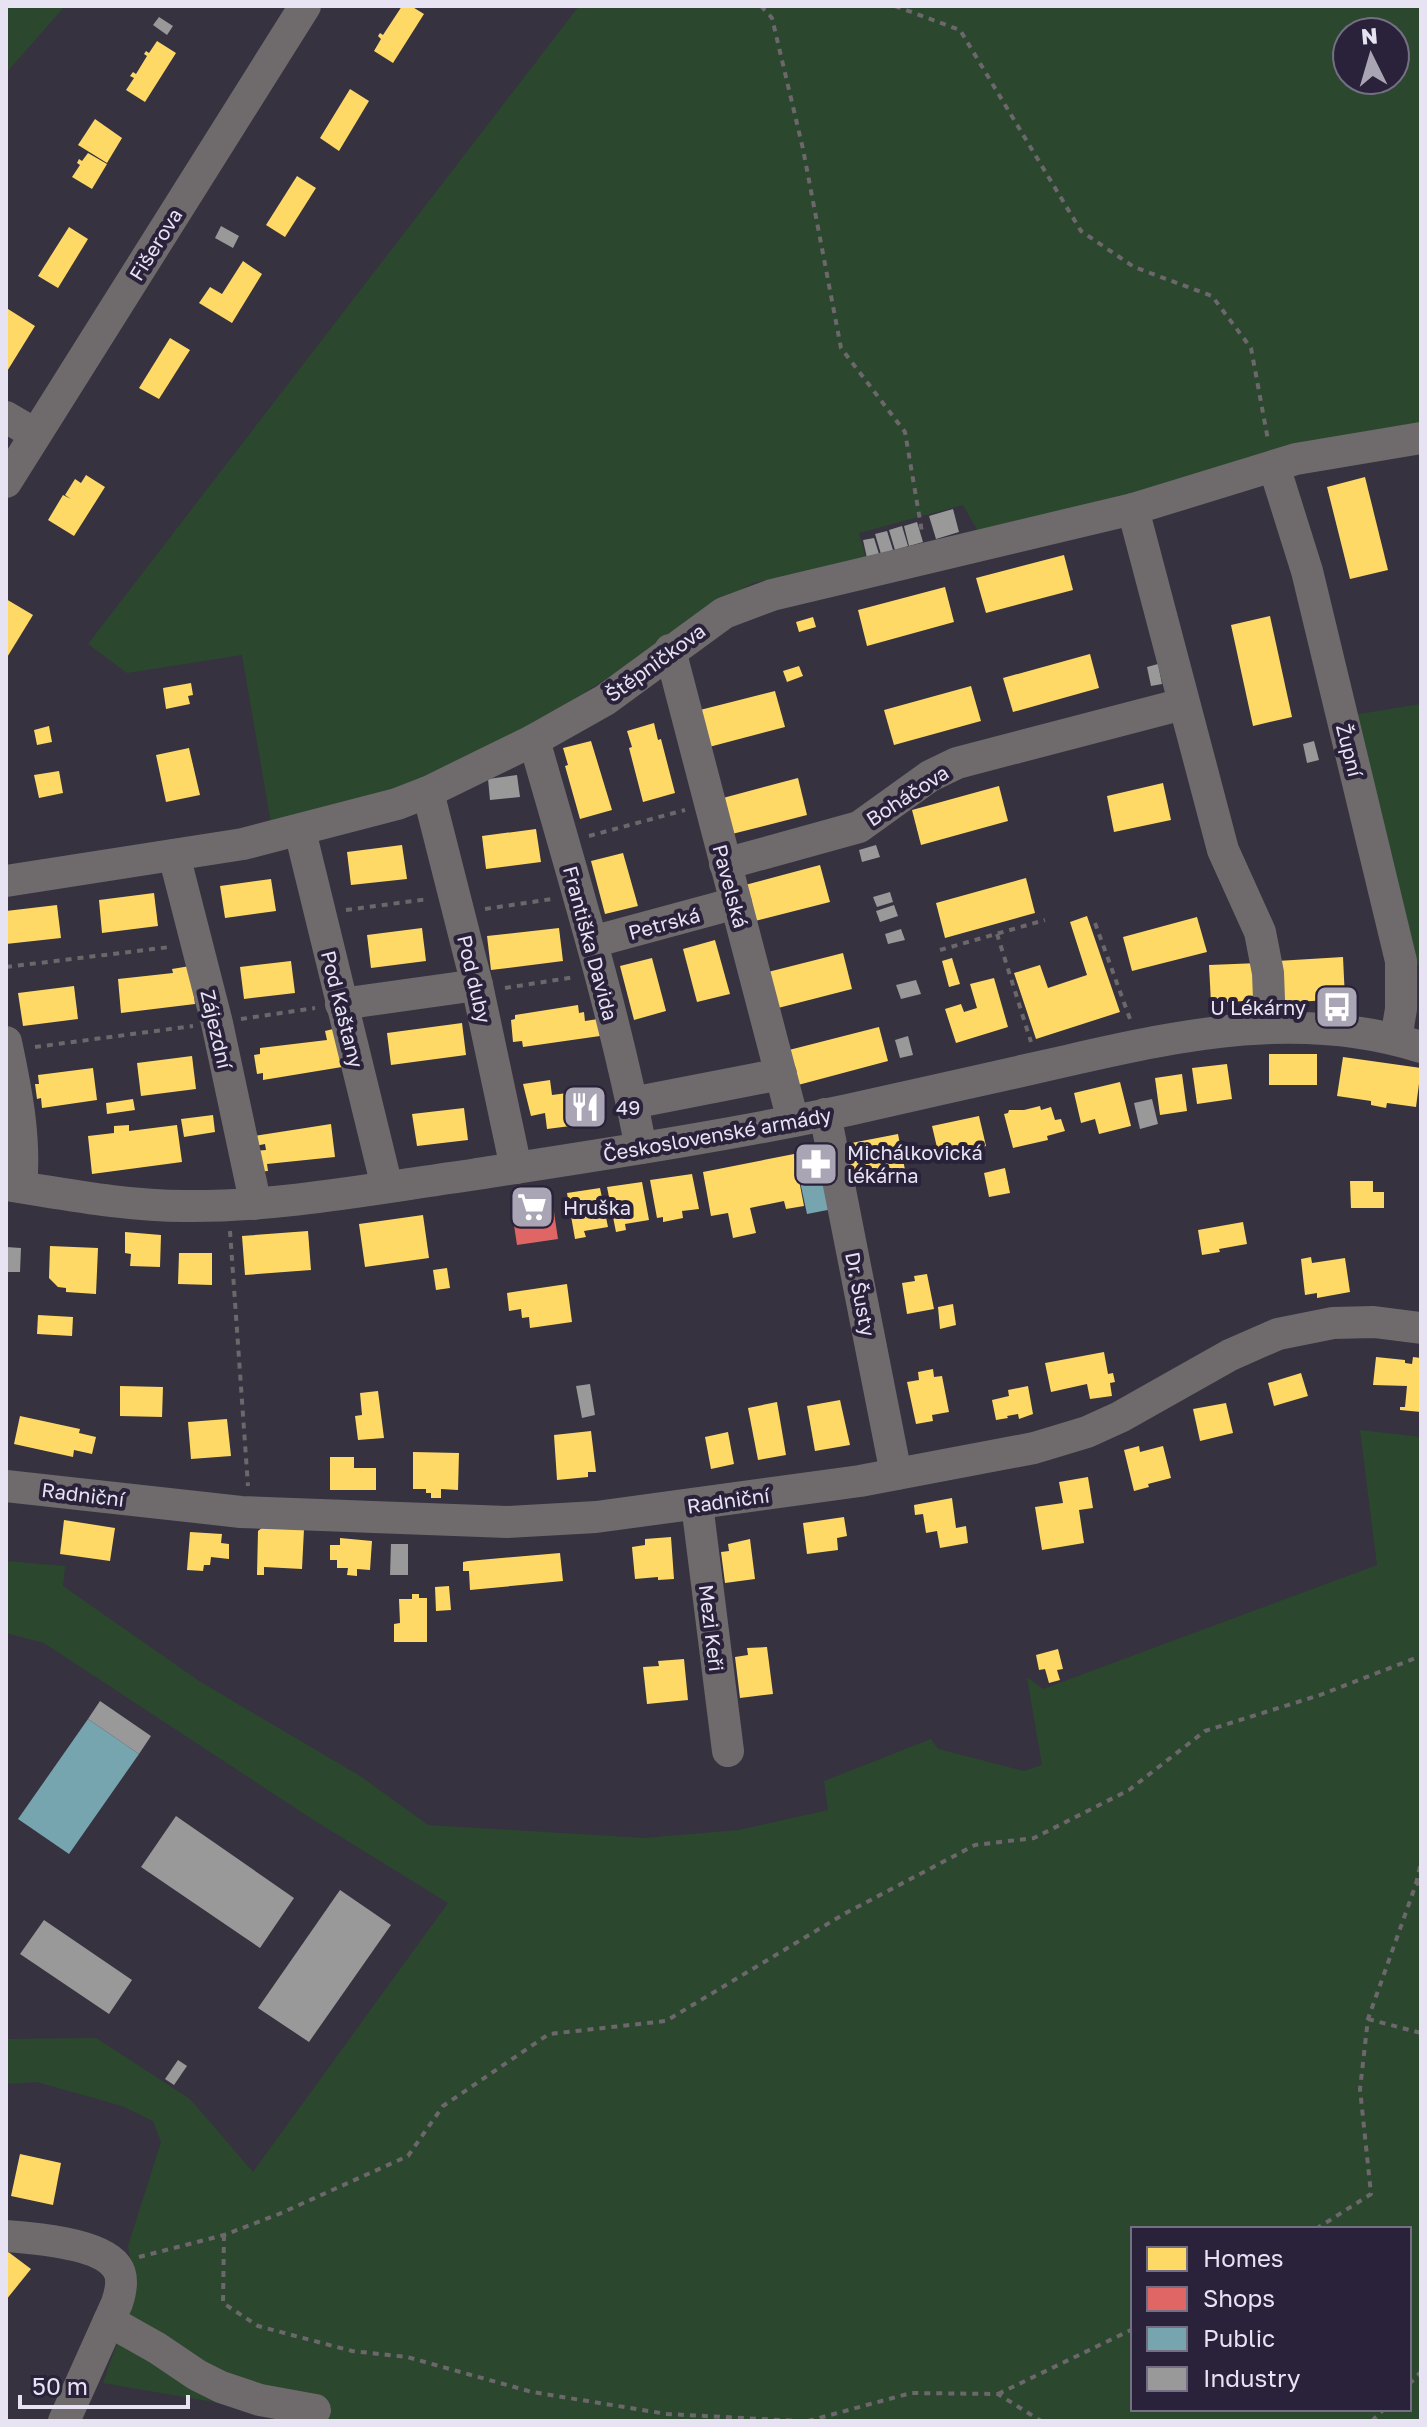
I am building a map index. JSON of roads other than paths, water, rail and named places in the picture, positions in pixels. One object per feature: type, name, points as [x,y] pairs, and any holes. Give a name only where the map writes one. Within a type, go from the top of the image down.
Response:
[{"type":"street","name":"Fišerova","points":[[6,482],[305,6]]},
{"type":"street","points":[[6,417],[35,434]]},
{"type":"street","name":"Štěpničkova","points":[[6,881],[243,844],[397,804],[534,740],[605,700],[724,613],[772,595],[1133,509],[1313,455],[1421,438]]},
{"type":"street","name":"Župní","points":[[1274,466],[1307,571],[1401,961],[1401,1009],[1409,1043]]},
{"type":"street","points":[[1133,509],[1223,850],[1260,932],[1268,973],[1270,1026]]},
{"type":"street","name":"Pavelská","points":[[670,650],[793,1121]]},
{"type":"street","name":"Boháčova","points":[[725,864],[859,827],[930,776],[957,763],[1183,704]]},
{"type":"street","name":"Františka Davida","points":[[534,740],[601,973],[641,1148]]},
{"type":"street","name":"Pod duby","points":[[428,792],[478,988],[516,1168]]},
{"type":"street","name":"Pod Kaštany","points":[[300,831],[387,1187]]},
{"type":"street","name":"Zájezdní","points":[[174,855],[217,1023],[253,1204]]},
{"type":"street","name":"Petrská","points":[[592,942],[736,903]]},
{"type":"street","points":[[341,1004],[478,988]]},
{"type":"street","name":"Československé armády","points":[[14,1186],[149,1205],[253,1204],[516,1168],[793,1121],[1152,1041],[1222,1030],[1270,1026],[1339,1029],[1409,1043]]},
{"type":"street","points":[[7,1046],[18,1097],[23,1170],[14,1186]]},
{"type":"street","points":[[632,1103],[781,1074]]},
{"type":"street","name":"Dr. Šusty","points":[[825,1114],[896,1474]]},
{"type":"street","name":"Radniční","points":[[6,1486],[241,1512],[492,1522],[596,1517],[896,1474],[1034,1448],[1087,1432],[1120,1417],[1230,1355],[1278,1334],[1333,1323],[1374,1322],[1421,1328]]},
{"type":"street","name":"Mezi Keři","points":[[697,1504],[728,1751]]},
{"type":"street","points":[[6,2236],[97,2252],[114,2263],[119,2271],[119,2298],[64,2421]]},
{"type":"street","points":[[109,2321],[221,2387],[260,2400],[315,2410]]},
{"type":"place","name":"U Lékárny","points":[[1337,1007]]},
{"type":"place","name":"49","points":[[585,1107]]},
{"type":"place","name":"Michálkovická lékárna","points":[[816,1164]]},
{"type":"place","name":"Hruška","points":[[532,1207]]}]
